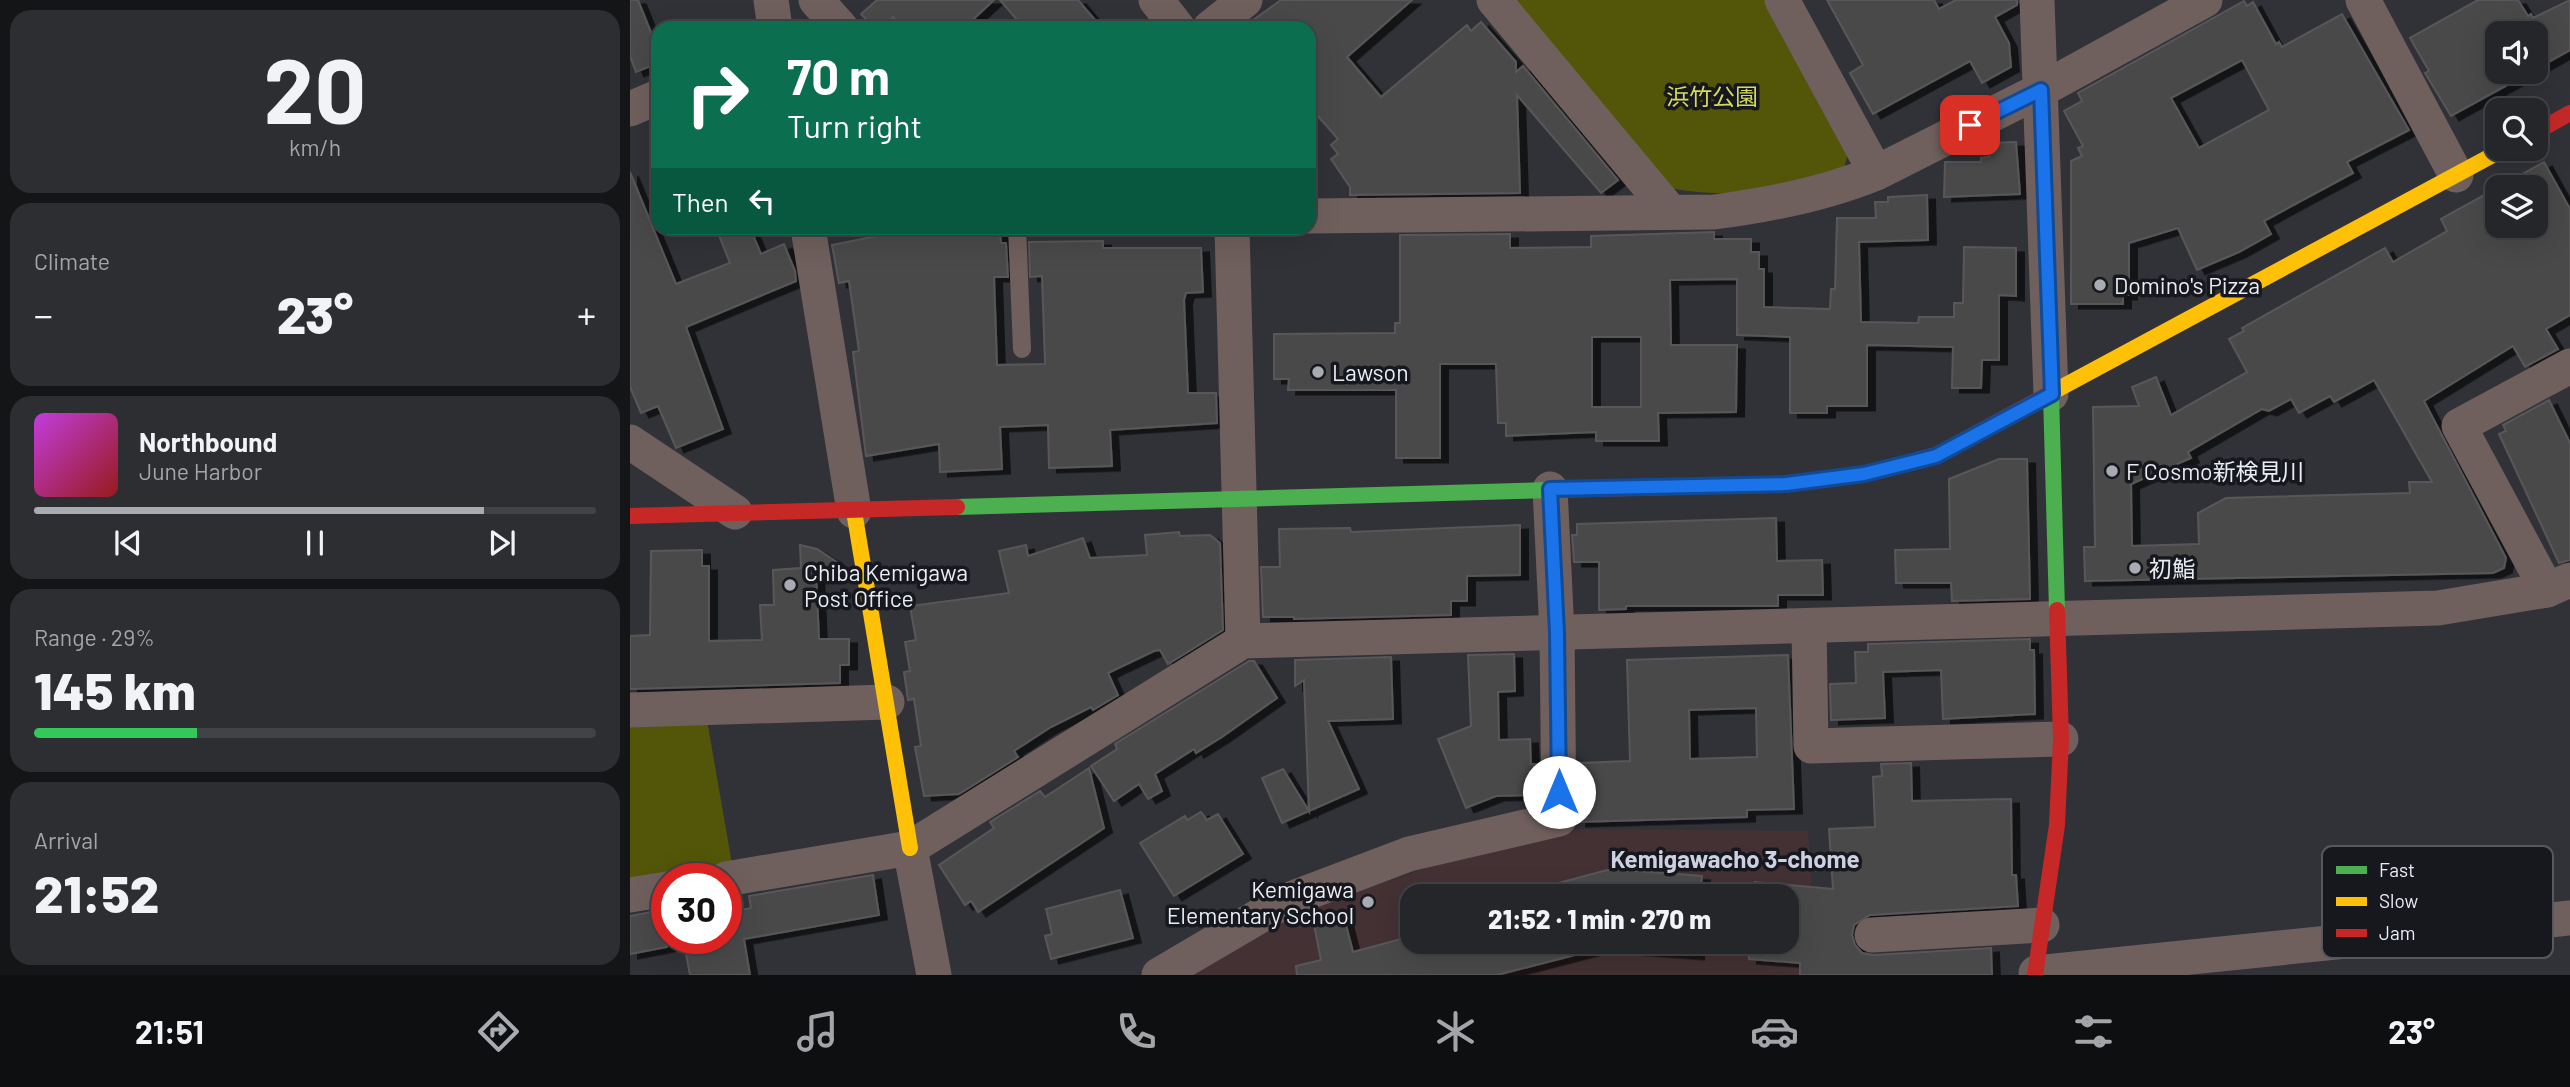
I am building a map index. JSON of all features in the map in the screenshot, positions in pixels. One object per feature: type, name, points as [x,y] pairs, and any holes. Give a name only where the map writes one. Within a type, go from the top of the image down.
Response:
[{"type":"street","points":[[771,0],[774,21]]},
{"type":"street","points":[[816,0],[835,21]]},
{"type":"street","points":[[1156,0],[1172,21]]},
{"type":"street","points":[[1219,21],[1245,0]]},
{"type":"street","points":[[1493,0],[1669,210]]},
{"type":"street","points":[[1782,0],[1876,173]]},
{"type":"street","points":[[2037,0],[2052,394],[2061,739],[2057,825],[2035,974],[2322,944]]},
{"type":"street","points":[[1316,216],[1669,210],[1714,212],[1758,206],[1848,184],[1876,173],[2041,90],[2205,0]]},
{"type":"street","points":[[2363,0],[2456,175]]},
{"type":"street","points":[[630,109],[651,100]]},
{"type":"street","points":[[2548,125],[2570,113]]},
{"type":"street","points":[[630,516],[1237,497],[1786,484],[1864,474],[1936,456],[2485,159]]},
{"type":"street","points":[[809,235],[910,848],[934,975]]},
{"type":"street","points":[[1232,235],[1237,497],[1243,641]]},
{"type":"street","points":[[742,876],[910,848],[1243,641],[2438,608],[2559,585],[2459,426],[2570,366]]},
{"type":"street","points":[[630,442],[735,512]]},
{"type":"street","points":[[1159,975],[1285,901],[1409,854],[1559,819],[1557,633],[1550,489]]},
{"type":"street","points":[[1809,627],[1811,746],[2061,739]]},
{"type":"street","points":[[630,710],[887,702]]},
{"type":"street","points":[[630,895],[651,892]]},
{"type":"street","points":[[1872,935],[2042,925]]},
{"type":"lane","points":[[1017,235],[1022,349]]},
{"type":"shaded area","name":"Kemigawa Elementary School","points":[[1573,829],[1808,831],[1817,975],[1185,975],[1290,914],[1436,865]]},
{"type":"green space","name":"浜竹公園","points":[[1509,0],[1766,0],[1849,151],[1842,174],[1775,188],[1733,193],[1665,187]]},
{"type":"green space","points":[[707,720],[732,863],[651,863],[651,878],[630,881],[630,722]]},
{"type":"building","points":[[630,0],[638,0],[651,32],[651,66],[636,72],[630,56]]},
{"type":"building","points":[[877,0],[994,0],[972,21],[897,21],[893,17],[889,21],[868,21],[861,14]]},
{"type":"building","points":[[1000,0],[1078,0],[1096,21],[1018,21]]},
{"type":"building","points":[[1281,0],[1412,0],[1347,57],[1381,97],[1467,25],[1471,31],[1481,22],[1516,62],[1516,72],[1523,66],[1618,180],[1601,193],[1517,95],[1520,193],[1350,195],[1350,187],[1331,159],[1338,154],[1331,145],[1338,139],[1316,114],[1316,21],[1252,21]]},
{"type":"building","points":[[1827,0],[1934,0],[1939,9],[1956,0],[2017,0],[2017,5],[1995,17],[2009,43],[2011,67],[1982,83],[1970,61],[1873,114],[1850,73],[1863,65]]},
{"type":"building","points":[[2478,0],[2518,0],[2528,16],[2531,14],[2533,18],[2570,0],[2570,50],[2548,62],[2548,21],[2485,21],[2485,84],[2509,84],[2451,116],[2425,73],[2429,71],[2410,38]]},
{"type":"building","points":[[2244,1],[2247,6],[2253,2],[2276,44],[2279,42],[2282,47],[2342,14],[2409,130],[2347,162],[2353,173],[2264,221],[2271,234],[2239,252],[2197,270],[2178,228],[2129,243],[2129,295],[2123,295],[2123,304],[2071,304],[2071,161],[2082,156],[2078,148],[2083,146],[2064,111],[2082,101],[2078,93]],"holes":[[[2242,60],[2269,110],[2199,148],[2171,98]]]},
{"type":"building","points":[[2016,142],[2020,194],[1944,197],[1945,162],[1981,162],[1981,158],[1989,157],[1988,143]]},
{"type":"building","points":[[2544,162],[2570,209],[2570,315],[2546,329],[2558,349],[2525,367],[2513,346],[2424,401],[2506,558],[2504,568],[2493,573],[2085,581],[2084,547],[2095,547],[2093,407],[2139,406],[2132,387],[2156,377],[2171,415],[2247,372],[2229,339],[2244,331],[2242,328],[2385,248],[2393,262],[2447,231],[2441,219],[2485,195],[2485,238],[2548,238],[2548,175],[2521,175]],"holes":[[[2374,380],[2432,482],[2409,482],[2410,493],[2226,498],[2198,513],[2199,544],[2132,546],[2131,484],[2191,458],[2188,452],[2262,409],[2269,411],[2291,399],[2299,413],[2330,396],[2334,402]]]},
{"type":"building","points":[[630,172],[651,223],[651,235],[656,235],[676,284],[730,263],[719,235],[753,235],[761,254],[784,244],[795,271],[796,281],[686,327],[723,429],[676,448],[658,406],[641,413],[630,387]]},
{"type":"building","points":[[1927,195],[1928,240],[1859,242],[1861,322],[1918,323],[1919,317],[1954,317],[1954,303],[1963,303],[1964,247],[2016,248],[2016,296],[1999,295],[1999,360],[1982,360],[1981,388],[1952,388],[1953,347],[1867,345],[1867,406],[1827,406],[1827,413],[1790,413],[1790,337],[1737,335],[1737,279],[1670,280],[1671,345],[1737,345],[1736,412],[1658,413],[1659,441],[1596,441],[1596,432],[1506,436],[1506,423],[1498,423],[1496,364],[1440,364],[1440,458],[1396,458],[1396,390],[1288,390],[1289,379],[1274,379],[1274,334],[1395,333],[1395,323],[1400,323],[1400,235],[1510,234],[1510,248],[1591,247],[1591,236],[1714,232],[1714,239],[1751,239],[1751,252],[1759,252],[1759,269],[1764,269],[1764,307],[1830,309],[1831,289],[1835,289],[1837,218],[1876,218],[1875,202],[1888,202],[1888,197]],"holes":[[[1592,337],[1641,337],[1641,407],[1592,407]]]},
{"type":"building","points":[[882,235],[1000,235],[1001,243],[1006,243],[1008,277],[994,277],[997,365],[1045,364],[1042,276],[1030,277],[1029,242],[1103,241],[1103,248],[1201,248],[1203,292],[1186,293],[1184,300],[1188,393],[1216,393],[1217,423],[1110,430],[1112,466],[1049,468],[1048,425],[1000,427],[1002,469],[940,472],[939,444],[866,456],[853,352],[859,351],[849,281],[839,283],[832,245]]},
{"type":"building","points":[[2549,400],[2570,443],[2570,560],[2559,563],[2499,434],[2506,431],[2503,425]]},
{"type":"building","points":[[1999,459],[2027,459],[2030,599],[1952,601],[1951,583],[1896,583],[1895,550],[1950,549],[1949,479]]},
{"type":"building","points":[[1776,518],[1777,561],[1822,560],[1823,595],[1778,595],[1778,606],[1626,606],[1626,609],[1599,610],[1599,562],[1574,562],[1572,535],[1577,535],[1577,524]]},
{"type":"building","points":[[1520,525],[1520,575],[1467,576],[1467,601],[1451,601],[1451,615],[1294,619],[1263,617],[1261,567],[1280,567],[1279,529],[1350,528],[1351,532]]},
{"type":"building","points":[[1179,532],[1180,536],[1210,535],[1220,543],[1223,630],[1168,664],[1160,650],[1108,673],[1118,695],[1093,710],[1091,707],[1051,727],[1014,751],[1018,757],[959,794],[924,796],[915,747],[921,746],[914,699],[908,700],[904,672],[910,671],[905,642],[916,640],[910,606],[1009,593],[999,551],[1026,545],[1028,556],[1083,538],[1090,558],[1147,555],[1145,535]]},
{"type":"building","points":[[800,545],[817,549],[841,565],[842,572],[816,573],[819,639],[849,639],[849,665],[840,665],[840,683],[630,689],[630,636],[650,635],[651,551],[702,550],[702,566],[709,566],[709,641],[762,640],[760,605],[774,605],[773,570],[801,568]]},
{"type":"building","points":[[2030,639],[2030,650],[2034,650],[2035,714],[1943,719],[1941,670],[1883,672],[1885,718],[1831,720],[1830,684],[1856,683],[1855,652],[1868,652],[1868,644]]},
{"type":"building","points":[[1514,654],[1515,691],[1498,692],[1499,740],[1530,739],[1531,764],[1538,764],[1539,795],[1496,796],[1466,808],[1438,739],[1471,726],[1468,655]]},
{"type":"building","points":[[1788,655],[1794,809],[1747,810],[1747,817],[1578,822],[1579,763],[1630,761],[1627,660]],"holes":[[[1756,708],[1757,757],[1690,759],[1689,710]]]},
{"type":"building","points":[[1391,657],[1393,719],[1328,721],[1359,789],[1282,823],[1262,778],[1283,769],[1309,811],[1304,680],[1295,686],[1295,660]]},
{"type":"building","points":[[1249,661],[1254,661],[1277,698],[1222,737],[1196,753],[1194,749],[1155,774],[1162,791],[1148,799],[1139,784],[1114,801],[1091,766],[1117,749],[1115,744]]},
{"type":"building","points":[[1911,763],[1912,801],[2011,799],[2012,875],[2016,875],[2018,906],[1870,915],[1854,925],[1852,935],[1855,945],[1862,953],[1873,955],[1991,948],[1992,975],[1800,975],[1800,963],[1749,959],[1749,954],[1799,954],[1799,886],[1833,889],[1829,829],[1875,827],[1873,777],[1882,776],[1881,764]]},
{"type":"building","points":[[1089,768],[1104,828],[978,912],[971,901],[965,905],[939,865],[994,828],[990,822],[1040,791],[1045,797]]},
{"type":"building","points":[[1201,812],[1207,820],[1218,814],[1243,854],[1174,896],[1140,843],[1185,816],[1187,820]]},
{"type":"building","points":[[1611,869],[1702,876],[1701,884],[1554,884]]},
{"type":"building","points":[[873,875],[879,915],[744,939],[750,975],[690,975],[686,954],[742,954],[742,910],[751,908],[749,896]]},
{"type":"building","points":[[1120,890],[1133,938],[1051,959],[1045,936],[1052,934],[1046,909]]},
{"type":"building","points":[[651,912],[651,950],[630,954],[630,916]]},
{"type":"building","points":[[1344,917],[1353,952],[1400,939],[1400,954],[1579,954],[1497,975],[1297,975],[1296,966],[1321,960],[1314,925]]},
{"type":"traffic: fast","points":[[2051,394],[2057,610]]},
{"type":"traffic: fast","points":[[957,507],[1553,490]]},
{"type":"traffic: slow","points":[[2049,394],[2485,159]]},
{"type":"traffic: slow","points":[[854,511],[910,848]]},
{"type":"traffic: jam","points":[[2548,125],[2570,113]]},
{"type":"traffic: jam","points":[[1553,490],[1786,484],[1864,474],[1936,455],[2049,394]]},
{"type":"traffic: jam","points":[[630,516],[957,507]]},
{"type":"traffic: jam","points":[[2035,975],[2057,825],[2061,739],[2057,610]]},
{"type":"place","name":"Domino's Pizza","points":[[2100,285]]},
{"type":"place","name":"Lawson","points":[[1318,372]]},
{"type":"place","name":"F Cosmo新検見川","points":[[2112,471]]},
{"type":"place","name":"初鮨","points":[[2135,568]]},
{"type":"place","name":"Chiba Kemigawa Post Office","points":[[790,585]]},
{"type":"place","name":"Kemigawa Elementary School","points":[[1368,902]]},
{"type":"district","name":"Kemigawacho 3-chome","points":[[1735,858]]},
{"type":"route","points":[[1559,792],[1557,633],[1550,489],[1786,484],[1864,474],[1936,456],[2052,394],[2041,90],[1970,125]]}]
